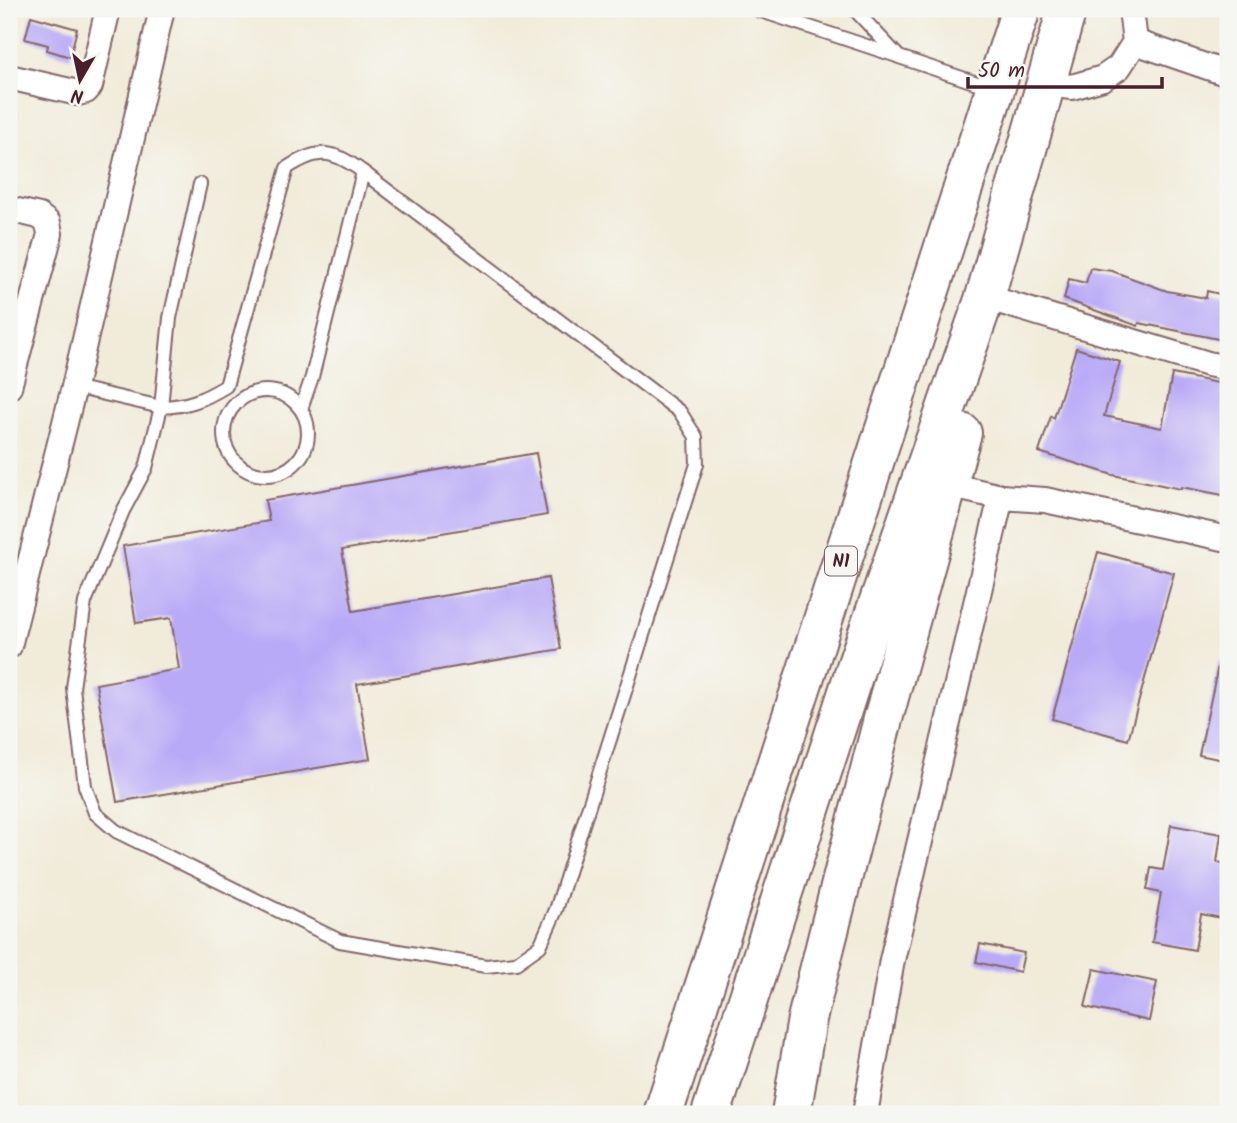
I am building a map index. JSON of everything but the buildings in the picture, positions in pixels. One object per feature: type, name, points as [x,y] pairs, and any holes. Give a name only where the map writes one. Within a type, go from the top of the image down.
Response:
[{"type":"highway","name":"N1","points":[[668,1097],[1021,9]]},
{"type":"highway","points":[[711,1114],[857,664],[982,303],[1067,9]]},
{"type":"highway","points":[[791,1114],[807,1019],[883,719],[977,379],[982,303]]},
{"type":"highway","points":[[653,1114],[668,1097]]},
{"type":"street","points":[[9,77],[78,93],[86,91],[90,86],[108,9]]},
{"type":"street","points":[[9,646],[74,387],[162,9]]},
{"type":"street","points":[[1046,84],[1072,87],[1103,78],[1119,67],[1135,42],[1131,9]]},
{"type":"street","points":[[1135,42],[1228,75]]},
{"type":"street","points":[[9,209],[39,216],[48,223],[50,234],[9,387]]},
{"type":"street","points":[[982,303],[1228,368]]},
{"type":"street","points":[[948,485],[1002,497],[1045,500],[1228,539]]},
{"type":"street","points":[[865,1114],[892,960],[1002,497]]},
{"type":"lane","points":[[755,9],[995,89]]},
{"type":"lane","points":[[854,9],[899,57]]},
{"type":"lane","points":[[74,387],[161,408],[183,407],[226,386],[286,168],[320,153],[343,157],[680,412],[696,437],[697,464],[556,909],[540,946],[516,963],[486,966],[340,941],[116,831],[95,813],[85,786],[73,688],[85,602],[124,511],[146,468],[161,408],[170,318],[200,184]]},
{"type":"lane","points":[[301,409],[312,377],[363,172]]},
{"type":"lane","points":[[226,386],[239,400]]},
{"type":"lane","points":[[272,391],[289,397],[301,409],[307,421],[308,433],[300,458],[291,467],[279,472],[253,473],[232,458],[223,434],[230,409],[239,400],[255,392],[272,391]]}]
